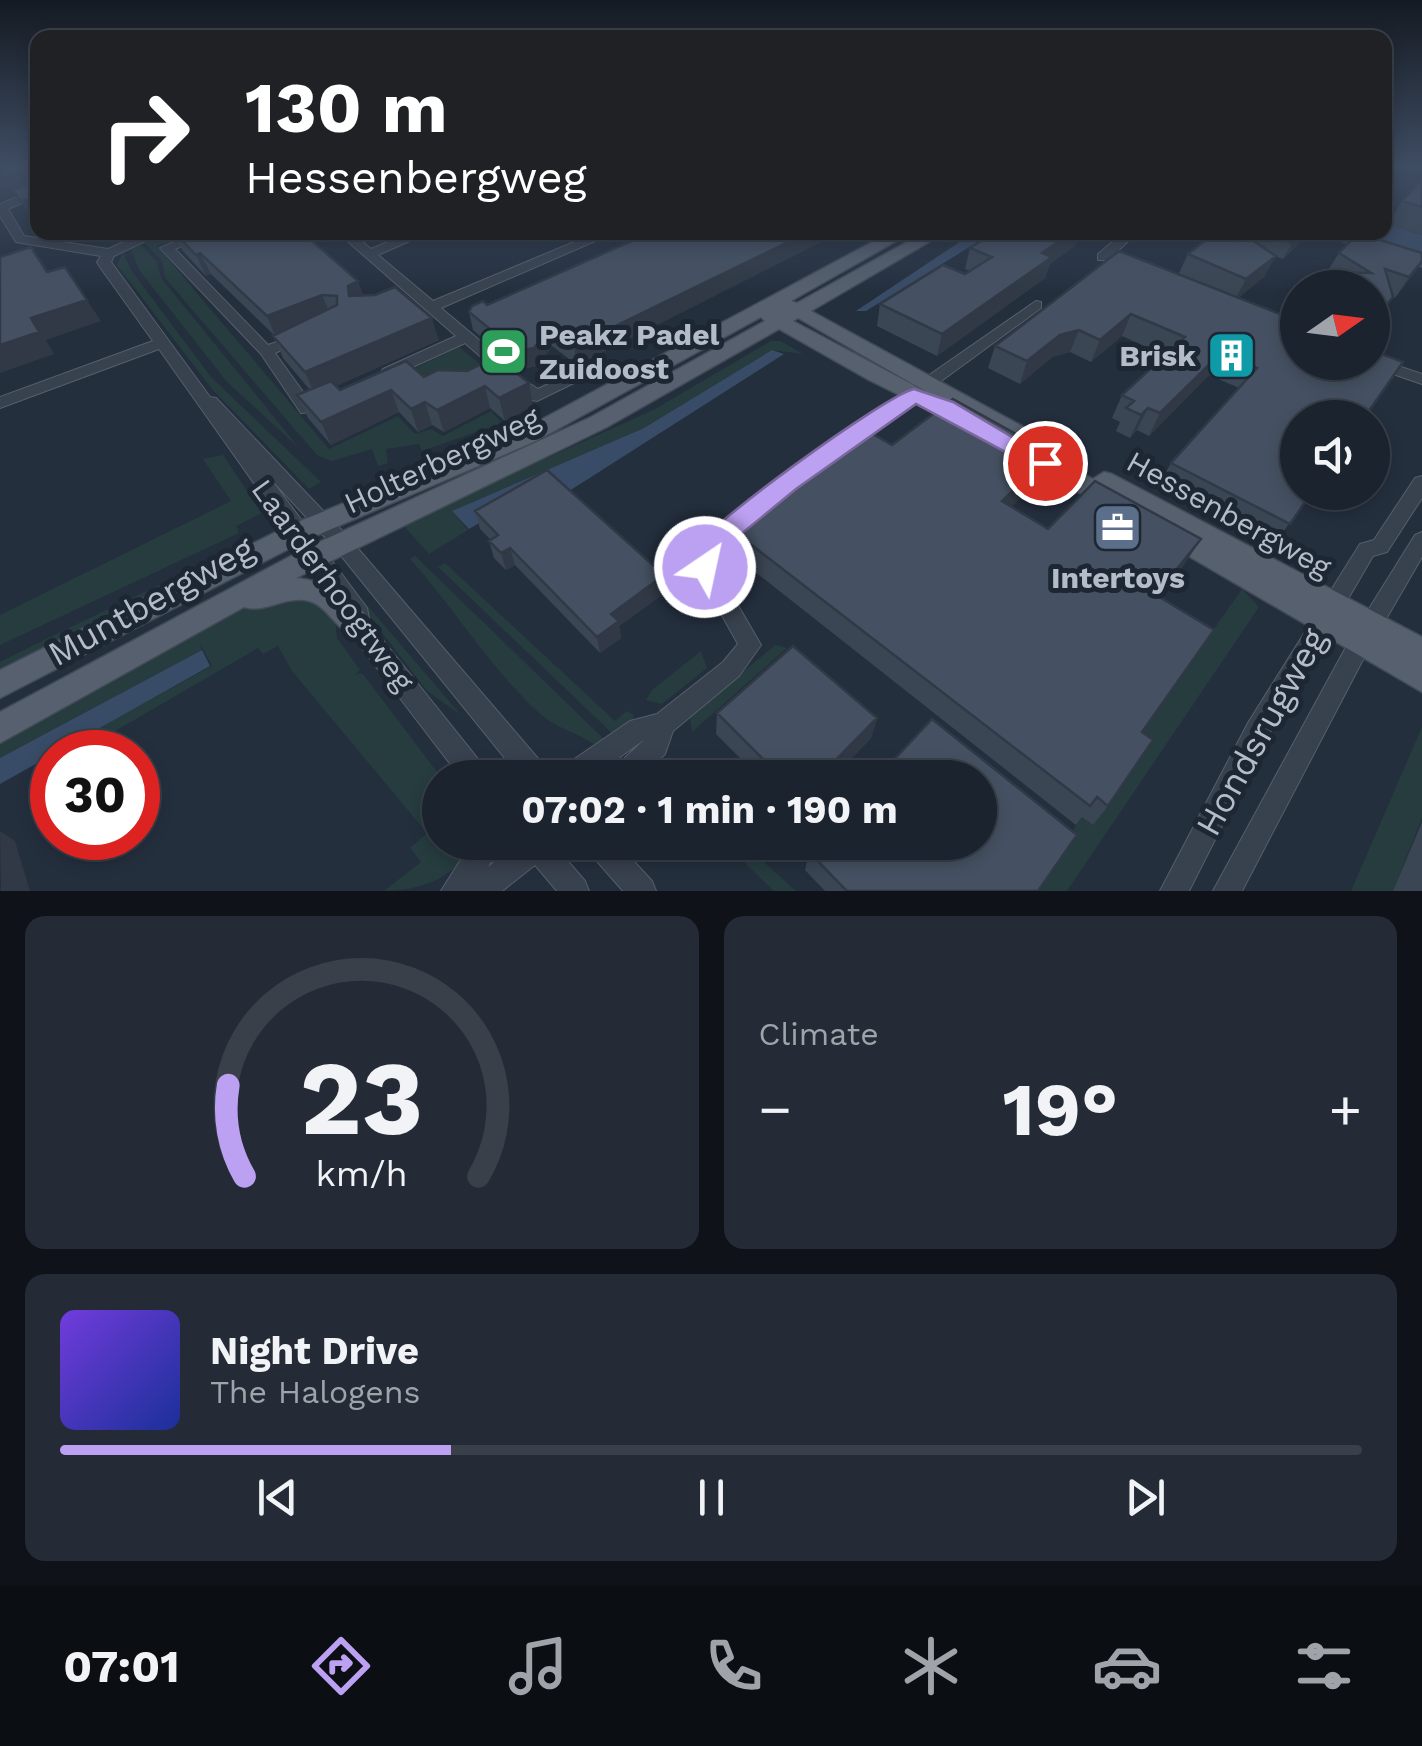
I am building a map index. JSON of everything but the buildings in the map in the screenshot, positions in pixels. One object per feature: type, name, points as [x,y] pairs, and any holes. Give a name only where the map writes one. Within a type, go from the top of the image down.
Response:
[{"type":"main road","name":"Holterbergweg","points":[[341,542],[600,422],[891,240]]},
{"type":"main road","name":"Holterbergweg","points":[[323,522],[528,436],[922,240]]},
{"type":"main road","name":"Hessenbergweg","points":[[780,311],[946,407],[1367,633]]},
{"type":"main road","name":"Muntbergweg","points":[[0,728],[208,612],[305,544],[323,522]]},
{"type":"main road","name":"Muntbergweg","points":[[0,686],[305,544],[341,542]]},
{"type":"main road","points":[[208,612],[230,611],[266,593],[301,587],[326,594],[359,627]]},
{"type":"main road","points":[[1367,633],[1422,651]]},
{"type":"main road","points":[[1367,633],[1422,679]]},
{"type":"street","points":[[2,210],[20,239],[109,253],[139,240]]},
{"type":"street","points":[[189,240],[166,248],[266,351],[307,409],[325,401]]},
{"type":"street","points":[[352,240],[537,396],[580,374]]},
{"type":"street","points":[[368,254],[404,240]]},
{"type":"street","points":[[432,306],[591,240]]},
{"type":"street","points":[[1118,263],[1103,257],[1123,240]]},
{"type":"street","name":"Laarderhoogtweg","points":[[109,253],[104,262],[107,268],[358,614],[359,627],[463,760]]},
{"type":"street","points":[[396,300],[411,293]]},
{"type":"street","points":[[595,760],[640,728],[663,724],[731,669],[750,645],[705,567],[702,554],[708,546],[788,483],[1036,305]]},
{"type":"street","points":[[266,351],[319,330]]},
{"type":"street","points":[[378,377],[466,337]]},
{"type":"street","points":[[0,403],[163,342]]},
{"type":"street","points":[[1390,368],[1422,379]]},
{"type":"street","name":"Laarderhoogtweg","points":[[195,388],[237,426],[341,542],[523,760]]},
{"type":"street","name":"Hondsrugweg","points":[[1174,891],[1258,731],[1327,612],[1367,549],[1380,547],[1422,483]]},
{"type":"street","name":"Hondsrugweg","points":[[1227,891],[1422,540]]},
{"type":"street","points":[[641,760],[656,746],[663,724]]},
{"type":"street","points":[[455,891],[477,860]]},
{"type":"street","points":[[480,891],[518,860]]},
{"type":"street","points":[[551,860],[575,891]]},
{"type":"street","points":[[614,860],[642,891]]},
{"type":"green space","points":[[175,240],[157,246],[329,449],[398,416],[415,434],[431,429],[443,436],[491,411],[502,423],[422,451],[419,444],[386,449],[388,463],[378,466],[372,449],[332,461],[317,455],[165,278],[162,261],[144,242]]},
{"type":"green space","points":[[140,244],[156,261],[162,279],[300,449],[227,382],[139,270],[131,249]]},
{"type":"green space","points":[[123,253],[131,270],[211,377],[321,482],[309,489],[212,389],[117,265]]},
{"type":"green space","points":[[771,341],[781,341],[803,354],[772,350],[644,428],[452,511],[468,530],[429,554],[402,524],[655,409]]},
{"type":"green space","points":[[459,347],[498,378],[464,393],[407,372]]},
{"type":"green space","points":[[223,455],[262,513],[236,526],[239,533],[0,645],[0,615],[231,501],[203,459]]},
{"type":"green space","points":[[253,539],[148,599],[0,668],[0,662]]},
{"type":"green space","points":[[415,556],[609,744],[599,748],[539,713],[504,677],[410,559]]},
{"type":"green space","points":[[445,563],[615,721],[627,711],[634,715],[630,729],[617,738],[438,567]]},
{"type":"green space","points":[[1242,589],[1259,607],[1067,891],[1030,891]]},
{"type":"green space","points":[[310,595],[335,620],[337,638],[360,670],[354,675],[362,673],[428,760],[422,760],[422,827],[292,671],[278,646],[263,654],[258,648],[117,730],[94,730],[212,666],[200,644],[202,650],[52,730],[30,730],[30,742],[0,758],[0,743],[246,607]]},
{"type":"green space","points":[[361,598],[461,715],[427,691],[357,600]]},
{"type":"green space","points":[[775,645],[787,648],[692,732],[690,717]]},
{"type":"green space","points":[[701,651],[707,668],[662,704],[646,700],[652,690]]},
{"type":"green space","points":[[1422,727],[1422,818],[1393,891],[1351,891]]},
{"type":"green space","points":[[422,837],[422,860],[461,860],[436,880],[384,891],[421,862],[410,848]]},
{"type":"green space","points":[[742,860],[762,860],[796,891],[774,891]]},
{"type":"water","points":[[1392,225],[1422,235],[1422,268],[1334,240],[1392,240]]},
{"type":"water","points":[[962,240],[981,240],[866,311],[856,311]]},
{"type":"water","points":[[772,350],[784,354],[566,493],[552,480],[469,529],[452,511],[644,428]]},
{"type":"water","points":[[202,650],[210,666],[96,730],[52,730]]},
{"type":"water","points":[[30,742],[30,767],[0,784],[0,758]]},
{"type":"place","name":"Peakz Padel Zuidoost","points":[[504,351]]},
{"type":"place","name":"Brisk","points":[[1231,355]]},
{"type":"place","name":"Intertoys","points":[[1118,528]]},
{"type":"route","points":[[705,567],[702,554],[708,546],[788,483],[914,395],[946,407],[1045,463]]}]
